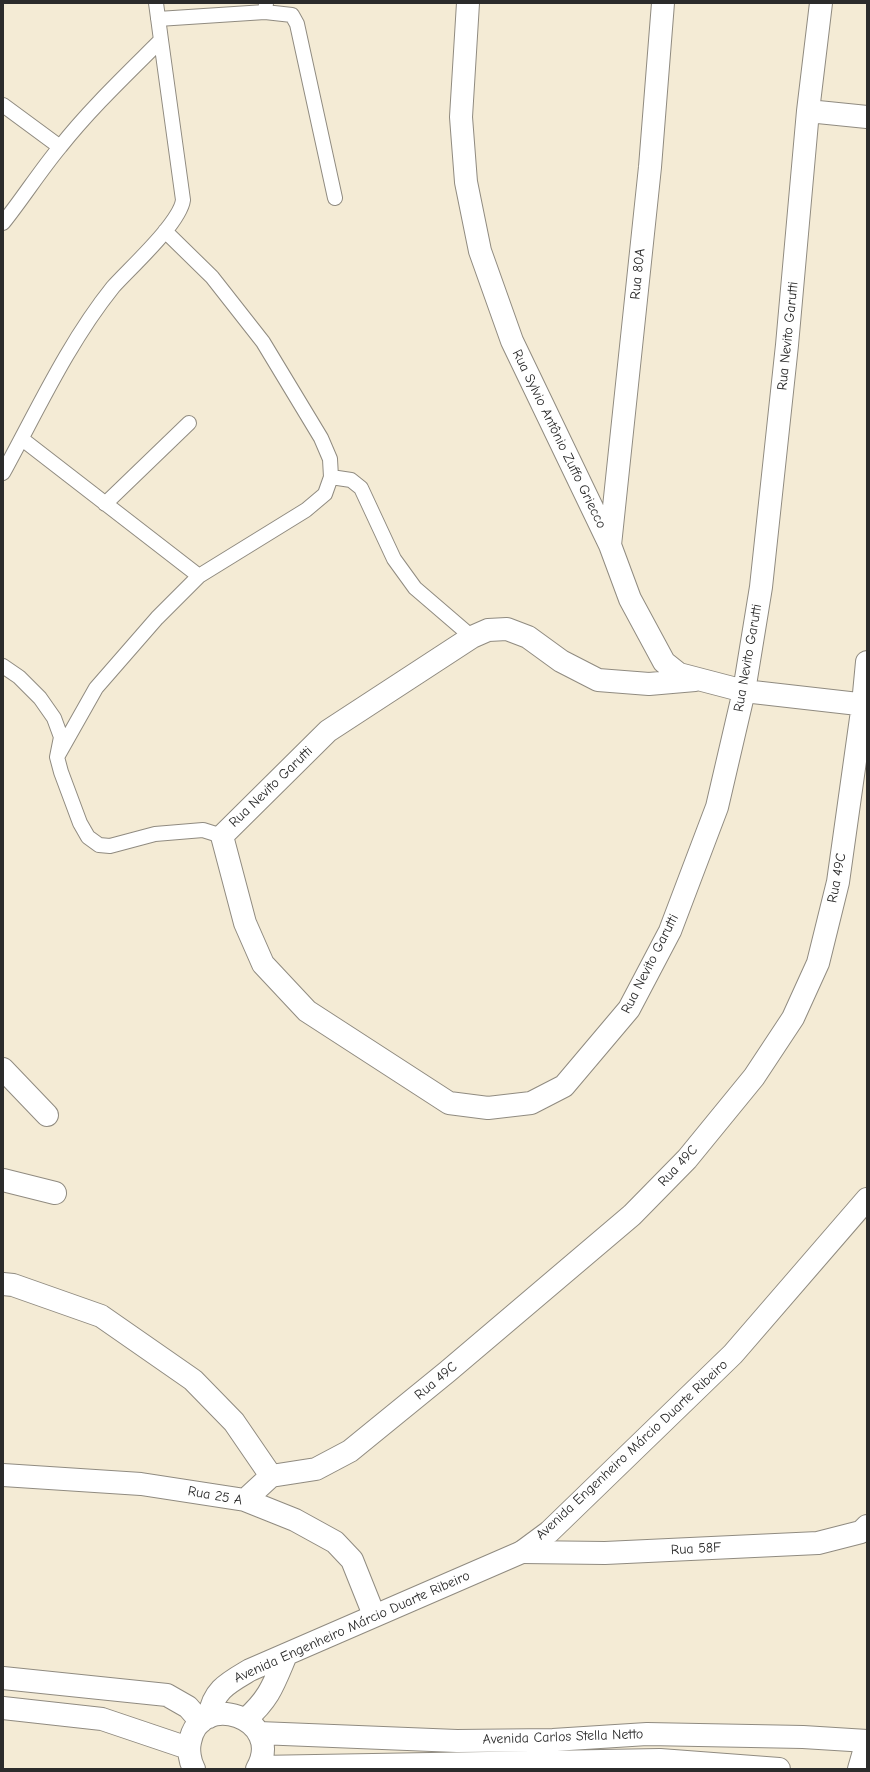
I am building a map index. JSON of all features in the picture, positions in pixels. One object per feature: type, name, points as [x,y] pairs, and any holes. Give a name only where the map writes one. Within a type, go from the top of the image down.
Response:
[{"type":"street","name":"Rua Sylvio Antônio Zuffo Griecco","points":[[468,3],[461,117],[466,182],[480,251],[512,341],[610,545],[630,599],[664,662],[679,674],[696,680],[744,691],[865,704]]},
{"type":"street","name":"Rua 80A","points":[[610,545],[650,167],[663,3]]},
{"type":"street","name":"Rua Nevito Garutti","points":[[696,680],[649,684],[598,680],[561,661],[528,637],[506,629],[488,630],[472,637],[328,732],[222,836],[245,923],[263,964],[307,1011],[449,1103],[488,1108],[531,1103],[564,1086],[612,1032],[629,1010],[670,931],[716,807],[744,691],[761,587],[788,345],[808,111],[821,3]]},
{"type":"street","points":[[808,111],[867,117]]},
{"type":"street","name":"Rua 49C","points":[[271,1476],[316,1469],[350,1452],[447,1372],[632,1215],[686,1159],[754,1077],[793,1018],[818,963],[838,882],[865,704],[867,662]]},
{"type":"street","points":[[3,1068],[47,1115]]},
{"type":"street","points":[[3,1180],[55,1193]]},
{"type":"street","name":"Avenida Engenheiro Márcio Duarte Ribeiro","points":[[192,1763],[190,1738],[205,1719],[220,1689],[250,1670],[522,1552],[549,1532],[733,1354],[867,1199]]},
{"type":"street","points":[[3,1284],[13,1286],[101,1316],[193,1380],[234,1422],[271,1476],[245,1500]]},
{"type":"street","name":"Rua 25 A","points":[[3,1475],[142,1484],[245,1500],[295,1520],[335,1542],[352,1560],[374,1615]]},
{"type":"street","name":"Rua 58F","points":[[522,1552],[605,1553],[818,1543],[861,1532],[867,1526]]},
{"type":"street","points":[[286,1655],[252,1726],[262,1745],[262,1756],[258,1768],[660,1760],[779,1769]]},
{"type":"street","points":[[3,1678],[167,1695],[205,1719]]},
{"type":"street","points":[[3,1708],[102,1720],[192,1763]]},
{"type":"street","name":"Avenida Carlos Stella Netto","points":[[205,1719],[228,1713],[252,1726],[457,1741],[553,1740],[647,1734],[803,1737],[867,1741]]},
{"type":"street","points":[[859,1769],[867,1741]]},
{"type":"lane","points":[[3,473],[79,335],[113,288],[164,231],[182,208],[183,200],[156,3]]},
{"type":"lane","points":[[158,19],[265,7],[292,15],[297,24],[335,198]]},
{"type":"lane","points":[[3,223],[60,147],[124,77],[161,40]]},
{"type":"lane","points":[[3,105],[60,147]]},
{"type":"lane","points":[[57,757],[96,688],[157,618],[199,576],[306,510],[325,494],[331,476],[330,459],[321,438],[263,342],[212,277],[164,231]]},
{"type":"lane","points":[[105,504],[189,423]]},
{"type":"lane","points":[[22,439],[199,576]]},
{"type":"lane","points":[[331,476],[351,480],[361,488],[394,559],[415,588],[472,637]]},
{"type":"lane","points":[[3,666],[19,677],[40,698],[54,718],[61,737],[57,757],[80,823],[88,837],[99,844],[110,846],[155,834],[203,830],[222,836]]}]
